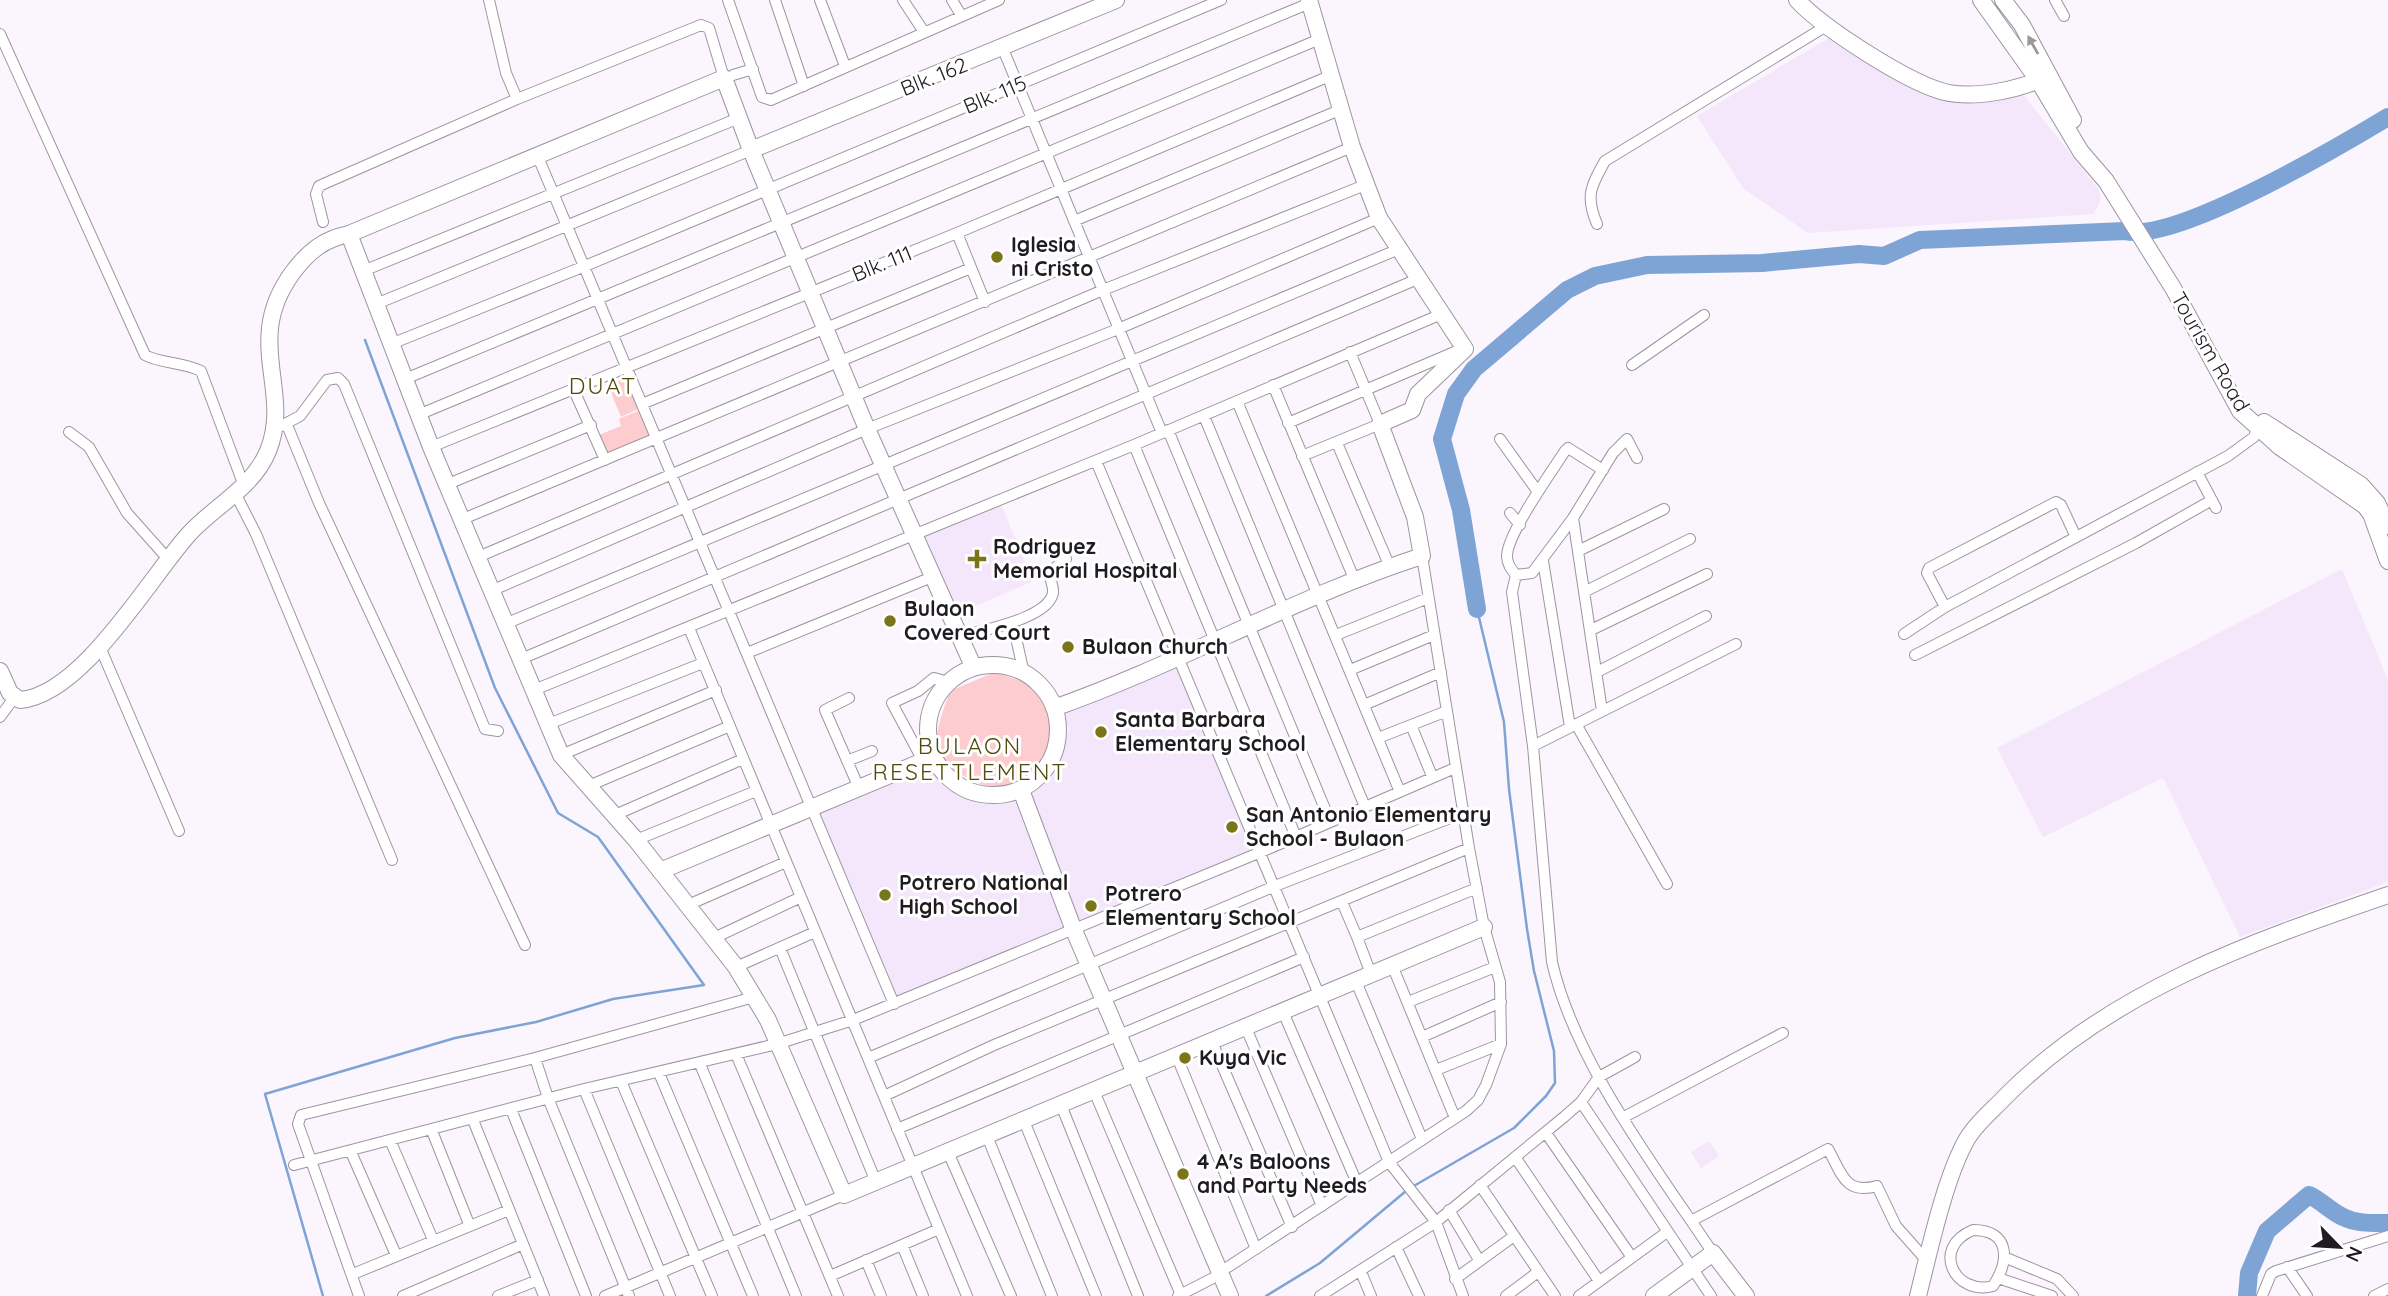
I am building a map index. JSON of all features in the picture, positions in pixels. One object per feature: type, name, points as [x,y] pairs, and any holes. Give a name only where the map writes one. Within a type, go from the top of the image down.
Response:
[{"type":"street","points":[[489,0],[506,73],[517,99]]},
{"type":"street","points":[[728,0],[762,97],[766,99],[804,86],[999,0]]},
{"type":"street","points":[[775,0],[804,86]]},
{"type":"street","points":[[820,0],[845,66]]},
{"type":"street","points":[[903,0],[924,32]]},
{"type":"street","points":[[952,0],[961,15]]},
{"type":"street","name":"Blk. 162","points":[[751,150],[1003,49],[1116,0]]},
{"type":"street","name":"Blk. 115","points":[[391,344],[585,266],[1221,0]]},
{"type":"street","points":[[1797,0],[1828,25],[1912,78],[1944,92],[1972,95],[2044,77]]},
{"type":"street","points":[[1981,0],[2060,93],[2109,180]]},
{"type":"street","points":[[2003,0],[2022,25],[2081,152],[2109,180]]},
{"type":"street","points":[[2056,0],[2064,16]]},
{"type":"street","points":[[405,379],[1310,2],[1352,147],[1379,218],[1444,313],[1464,347],[1464,352],[1418,394],[1412,410],[1302,456]]},
{"type":"street","points":[[323,222],[316,194],[319,186],[517,99],[701,25],[709,28],[728,76],[751,150],[842,363],[867,429],[973,666]]},
{"type":"street","points":[[1597,224],[1588,204],[1593,183],[1605,161],[1828,25]]},
{"type":"street","points":[[0,34],[145,355],[152,360],[179,362],[201,371],[256,534],[392,860]]},
{"type":"street","points":[[418,415],[1320,39]]},
{"type":"street","points":[[1003,49],[1118,329],[1250,625],[1330,821]]},
{"type":"street","points":[[525,945],[281,426],[268,332],[276,301],[286,282],[314,249],[329,238],[349,234],[728,76],[753,69]]},
{"type":"street","name":"Blk. 111","points":[[431,447],[957,233],[1060,187],[1332,75]]},
{"type":"street","points":[[1074,221],[1342,108]]},
{"type":"street","points":[[363,271],[739,118]]},
{"type":"street","points":[[464,519],[842,363],[1352,147]]},
{"type":"street","points":[[376,304],[567,228],[751,150]]},
{"type":"street","points":[[538,157],[894,1004]]},
{"type":"street","name":"Tourism Road","points":[[2109,180],[2259,423]]},
{"type":"street","points":[[478,556],[1103,290],[1365,186]]},
{"type":"street","points":[[493,590],[867,429],[1118,329],[1379,218]]},
{"type":"street","points":[[957,233],[985,302]]},
{"type":"street","points":[[349,234],[431,447],[464,519],[561,755],[586,787],[636,840],[736,967],[754,997],[844,1195]]},
{"type":"street","points":[[505,624],[1399,249]]},
{"type":"street","points":[[642,404],[971,268]]},
{"type":"street","points":[[522,659],[1420,278]]},
{"type":"street","name":"Tourism Road","points":[[2171,278],[2240,411],[2365,506],[2371,514],[2388,561]]},
{"type":"street","points":[[534,690],[1096,461],[1444,313]]},
{"type":"street","points":[[1632,365],[1704,314]]},
{"type":"street","points":[[1288,423],[1464,347]]},
{"type":"street","points":[[1228,1267],[1292,1227],[1478,1100],[1501,1044],[1500,982],[1484,927],[1469,848],[1415,517],[1350,352]]},
{"type":"street","points":[[14,698],[27,700],[46,692],[100,647],[190,534],[263,463],[281,426],[300,416],[327,380],[338,378],[344,384],[485,729],[498,731]]},
{"type":"street","points":[[1273,385],[1355,582]]},
{"type":"street","points":[[573,388],[606,460]]},
{"type":"street","points":[[1237,401],[1400,792]]},
{"type":"street","points":[[1204,416],[1365,807]]},
{"type":"street","points":[[1904,634],[1945,607],[2246,444],[2254,437],[2259,423],[2296,442],[2370,492],[2388,526]]},
{"type":"street","points":[[448,484],[591,425]]},
{"type":"street","points":[[69,432],[89,447],[127,513],[168,559]]},
{"type":"street","points":[[1500,439],[1538,492]]},
{"type":"street","points":[[1516,575],[1531,573],[1543,561],[1573,518],[1612,453],[1627,439],[1637,458]]},
{"type":"street","points":[[1337,443],[1390,567]]},
{"type":"street","points":[[1134,445],[1297,837]]},
{"type":"street","points":[[1516,575],[1509,566],[1507,553],[1538,492],[1568,448],[1602,470]]},
{"type":"street","points":[[1096,461],[1261,852],[1317,996],[1389,1162],[1436,1222],[1455,1279],[1464,1296]]},
{"type":"street","points":[[1915,655],[2214,504],[2197,472]]},
{"type":"street","points":[[1945,607],[1927,573],[1929,568],[2056,502],[2061,505],[2076,537]]},
{"type":"street","points":[[1578,551],[1664,509]]},
{"type":"street","points":[[1510,513],[1520,525]]},
{"type":"street","points":[[1573,518],[1602,711]]},
{"type":"street","points":[[1584,592],[1690,539]]},
{"type":"street","points":[[1054,708],[1320,595],[1422,556]]},
{"type":"street","points":[[960,637],[1013,624],[1049,602],[1053,592],[1050,572],[1066,559]]},
{"type":"street","points":[[1543,561],[1573,725],[1667,884]]},
{"type":"street","points":[[1591,630],[1707,574]]},
{"type":"street","points":[[1516,575],[1512,592],[1533,746],[1536,813],[1547,887],[1552,962],[1567,1011],[1598,1077],[1691,1221],[1745,1296]]},
{"type":"street","points":[[747,653],[932,577]]},
{"type":"street","points":[[1336,635],[1428,598]]},
{"type":"street","points":[[1597,673],[1706,616]]},
{"type":"street","points":[[1013,624],[1024,674]]},
{"type":"street","points":[[688,628],[967,1296]]},
{"type":"street","points":[[1350,670],[1434,635]]},
{"type":"street","points":[[1533,746],[1735,643]]},
{"type":"street","points":[[100,647],[179,831]]},
{"type":"street","points":[[547,725],[703,663]]},
{"type":"street","points":[[928,759],[932,708],[948,682],[973,666],[996,664],[1036,679],[1054,708],[1057,726],[1055,748],[1043,772],[1021,790],[994,796],[973,793],[951,781],[928,759],[892,703],[918,691],[934,678],[948,682]]},
{"type":"street","points":[[0,671],[14,698]]},
{"type":"street","points":[[1364,705],[1441,672]]},
{"type":"street","points":[[561,755],[716,690]]},
{"type":"street","points":[[0,718],[14,698]]},
{"type":"street","points":[[849,698],[825,710],[859,788]]},
{"type":"street","points":[[1378,738],[1447,711]]},
{"type":"street","points":[[1411,725],[1432,776]]},
{"type":"street","points":[[586,787],[730,726]]},
{"type":"street","points":[[847,761],[872,751]]},
{"type":"street","points":[[615,815],[743,759]]},
{"type":"street","points":[[660,871],[928,759]]},
{"type":"street","points":[[294,1165],[584,1089],[700,1064],[853,1020],[1297,837],[1455,768]]},
{"type":"street","points":[[1021,790],[1073,928],[1121,1035],[1229,1295]]},
{"type":"street","points":[[636,840],[756,791]]},
{"type":"street","points":[[868,1058],[1275,887],[1463,813]]},
{"type":"street","points":[[884,1096],[994,1045],[1469,848]]},
{"type":"street","points":[[688,905],[786,862]]},
{"type":"street","points":[[1357,937],[1477,888]]},
{"type":"street","points":[[1917,1296],[1957,1161],[1968,1138],[2014,1088],[2050,1056],[2120,1008],[2174,977],[2276,935],[2388,895]]},
{"type":"street","points":[[714,938],[801,897]]},
{"type":"street","points":[[1342,902],[1357,937],[1363,976],[1422,1139]]},
{"type":"street","points":[[605,1296],[628,1292],[660,1273],[1484,927]]},
{"type":"street","points":[[736,967],[815,932]]},
{"type":"street","points":[[780,948],[877,1182]]},
{"type":"street","points":[[897,1129],[1304,957]]},
{"type":"street","points":[[1392,965],[1455,1118]]},
{"type":"street","points":[[1408,1002],[1496,967]]},
{"type":"street","points":[[359,1296],[354,1274],[298,1124],[301,1115],[535,1058],[754,997]]},
{"type":"street","points":[[1422,1037],[1501,1002]]},
{"type":"street","points":[[1283,1012],[1357,1183]]},
{"type":"street","points":[[1246,1028],[1322,1206]]},
{"type":"street","points":[[1624,1117],[1783,1033]]},
{"type":"street","points":[[1212,1042],[1292,1227]]},
{"type":"street","points":[[1436,1070],[1501,1044]]},
{"type":"street","points":[[736,1054],[838,1296]]},
{"type":"street","points":[[1322,1295],[1436,1222],[1546,1133],[1581,1101],[1598,1077],[1635,1056]]},
{"type":"street","points":[[1177,1057],[1256,1249]]},
{"type":"street","points":[[535,1058],[548,1098],[628,1292]]},
{"type":"street","points":[[700,1064],[796,1296]]},
{"type":"street","points":[[659,1073],[753,1296]]},
{"type":"street","points":[[621,1081],[712,1296]]},
{"type":"street","points":[[584,1089],[670,1296]]},
{"type":"street","points":[[1094,1091],[1179,1295],[1213,1279]]},
{"type":"street","points":[[1581,1101],[1711,1296]]},
{"type":"street","points":[[1060,1105],[1138,1296]]},
{"type":"street","points":[[511,1109],[586,1296]]},
{"type":"street","points":[[472,1120],[544,1296]]},
{"type":"street","points":[[1024,1121],[1096,1296]]},
{"type":"street","points":[[432,1131],[469,1224]]},
{"type":"street","points":[[1546,1133],[1631,1256]]},
{"type":"street","points":[[987,1136],[1052,1296]]},
{"type":"street","points":[[390,1140],[433,1240]]},
{"type":"street","points":[[1691,1221],[1828,1149],[1849,1185],[1861,1190],[1877,1186],[1896,1226],[1929,1252],[1951,1256]]},
{"type":"street","points":[[351,1152],[396,1255]]},
{"type":"street","points":[[948,1152],[1011,1296]]},
{"type":"street","points":[[1515,1157],[1599,1281]]},
{"type":"street","points":[[1480,1185],[1555,1296]]},
{"type":"street","points":[[354,1274],[469,1224],[509,1210]]},
{"type":"street","points":[[1449,1210],[1479,1260]]},
{"type":"street","points":[[830,1276],[939,1229]]},
{"type":"street","points":[[1982,1230],[1999,1238],[2004,1257],[1998,1278],[1986,1292],[1964,1293],[1956,1287],[1950,1276],[1951,1256],[1967,1232],[1982,1230]]},
{"type":"street","points":[[1579,1296],[1667,1231]]},
{"type":"street","points":[[1455,1279],[1514,1236]]},
{"type":"street","points":[[2262,1296],[2271,1274],[2388,1236]]},
{"type":"street","points":[[403,1296],[521,1245]]},
{"type":"street","points":[[902,1245],[923,1296]]},
{"type":"street","points":[[1396,1247],[1419,1296]]},
{"type":"street","points":[[1654,1296],[1713,1253]]},
{"type":"street","points":[[2004,1257],[2057,1279],[2073,1296]]},
{"type":"street","points":[[866,1260],[881,1296]]},
{"type":"street","points":[[2287,1267],[2308,1296]]},
{"type":"street","points":[[2025,1285],[2032,1268]]},
{"type":"street","points":[[1361,1272],[1371,1296]]},
{"type":"street","points":[[1506,1296],[1538,1272]]},
{"type":"street","points":[[1998,1278],[2052,1296]]},
{"type":"street","points":[[498,1296],[538,1280]]},
{"type":"street","points":[[2374,1296],[2388,1289]]},
{"type":"shaded area","points":[[1834,35],[1938,93],[2019,89],[2099,190],[2101,199],[2094,214],[1808,233],[1743,188],[1697,116]]},
{"type":"shaded area","points":[[625,378],[638,409],[621,417],[608,385]]},
{"type":"shaded area","points":[[640,410],[651,439],[607,457],[599,435],[621,426],[619,419]]},
{"type":"shaded area","name":"Rodriguez Memorial Hospital","points":[[1001,504],[1033,581],[955,615],[921,538]]},
{"type":"shaded area","points":[[2342,569],[2388,680],[2388,882],[2240,937],[2163,778],[2043,837],[1997,748]]},
{"type":"shaded area","points":[[1176,664],[1257,849],[1079,924],[1025,794],[1050,780],[1069,729],[1060,708]]},
{"type":"shaded area","points":[[995,672],[1037,687],[1055,729],[1038,771],[995,790],[958,773],[946,764],[937,744],[942,713],[950,691]]},
{"type":"shaded area","points":[[927,763],[936,776],[959,791],[996,805],[1017,800],[1069,926],[898,999],[815,809]]},
{"type":"shaded area","points":[[1709,1141],[1719,1156],[1701,1168],[1691,1152]]},
{"type":"waterway","points":[[1477,609],[1461,510],[1442,439],[1456,394],[1474,369],[1567,290],[1595,276],[1647,265],[1762,263],[1859,254],[1884,256],[1920,240],[2148,231],[2180,223],[2257,190],[2388,117]]},
{"type":"waterway","points":[[323,1296],[265,1094],[455,1038],[536,1022],[613,999],[704,985],[598,837],[558,813],[495,688],[365,340]]},
{"type":"waterway","points":[[1412,1187],[1514,1128],[1546,1096],[1555,1083],[1554,1051],[1534,971],[1527,929],[1509,789],[1504,722],[1477,609]]},
{"type":"waterway","points":[[1266,1296],[1320,1263],[1406,1191]]},
{"type":"waterway","points":[[2247,1296],[2249,1273],[2267,1231],[2309,1195],[2348,1219],[2365,1223],[2388,1223]]},
{"type":"place","name":"Iglesia ni Cristo","points":[[997,257]]},
{"type":"place","name":"Rodriguez Memorial Hospital","points":[[977,559]]},
{"type":"place","name":"Bulaon Covered Court","points":[[890,621]]},
{"type":"place","name":"Bulaon Church","points":[[1068,647]]},
{"type":"place","name":"Santa Barbara Elementary School","points":[[1101,732]]},
{"type":"place","name":"San Antonio Elementary School - Bulaon","points":[[1232,827]]},
{"type":"place","name":"Potrero National High School","points":[[885,895]]},
{"type":"place","name":"Potrero Elementary School","points":[[1091,906]]},
{"type":"place","name":"Kuya Vic","points":[[1185,1058]]},
{"type":"place","name":"4 A's Baloons and Party Needs","points":[[1183,1174]]},
{"type":"district","name":"DUAT","points":[[603,386]]},
{"type":"district","name":"BULAON RESETTLEMENT","points":[[970,759]]}]
